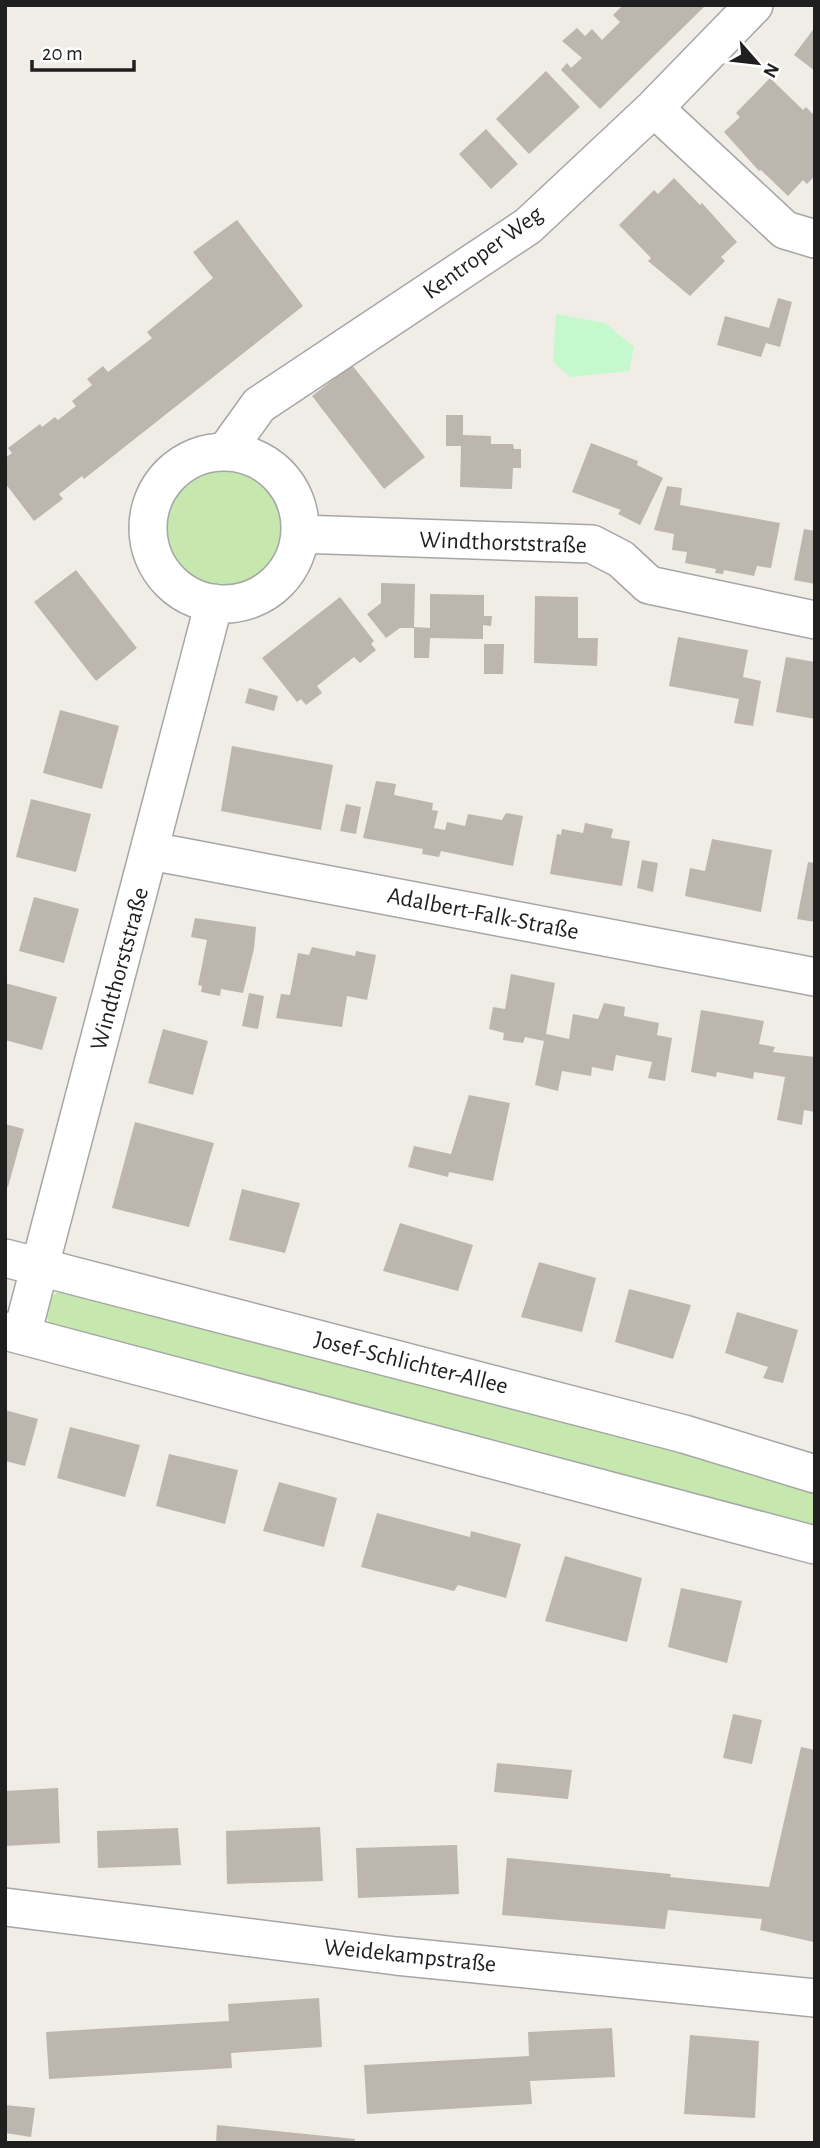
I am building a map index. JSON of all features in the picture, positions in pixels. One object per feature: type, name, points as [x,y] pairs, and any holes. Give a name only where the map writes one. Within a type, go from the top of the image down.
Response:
[{"type":"street","name":"Kentroper Weg","points":[[226,451],[259,405],[528,226],[654,108],[754,5]]},
{"type":"street","points":[[654,108],[785,230],[815,239]]},
{"type":"street","points":[[226,451],[259,460],[276,472],[297,507],[300,534],[289,567],[276,583],[261,594],[242,601],[214,603],[185,593],[170,580],[155,557],[148,531],[156,495],[166,480],[180,466],[199,456],[226,451]]},
{"type":"street","name":"Windthorststraße","points":[[300,534],[593,544],[621,559],[649,585],[679,594],[815,620]]},
{"type":"street","name":"Windthorststraße","points":[[13,1332],[40,1267],[214,603]]},
{"type":"street","name":"Adalbert-Falk-Straße","points":[[151,851],[815,977]]},
{"type":"street","name":"Josef-Schlichter-Allee","points":[[5,1258],[684,1434],[815,1474]]},
{"type":"street","points":[[13,1332],[815,1545]]},
{"type":"street","name":"Weidekampstraße","points":[[5,1908],[396,1956],[815,1997]]},
{"type":"green space","points":[[556,314],[605,323],[634,347],[629,371],[570,377],[553,362]]},
{"type":"green space","points":[[224,468],[247,473],[267,486],[280,506],[285,529],[280,552],[267,572],[247,585],[224,590],[201,585],[181,572],[168,552],[163,529],[168,506],[181,486],[201,473]]},
{"type":"green space","points":[[66,1290],[815,1486],[815,1530],[51,1326],[46,1314],[46,1303],[53,1295]]},
{"type":"building","points":[[623,5],[706,5],[600,109],[561,70],[567,63],[571,68],[582,58],[562,41],[577,28],[585,36],[592,29],[602,40],[620,22],[613,15]]},
{"type":"building","points":[[815,27],[815,71],[794,55]]},
{"type":"building","points":[[546,71],[580,107],[529,154],[496,119]]},
{"type":"building","points":[[770,78],[803,110],[806,107],[815,116],[815,176],[807,184],[803,180],[788,196],[759,171],[724,132],[740,117],[736,113]]},
{"type":"building","points":[[486,129],[518,164],[491,189],[459,154]]},
{"type":"building","points":[[674,178],[700,205],[702,203],[737,242],[721,257],[725,261],[690,296],[648,261],[651,258],[619,225],[654,190],[658,194]]},
{"type":"building","points":[[237,220],[303,306],[84,479],[82,476],[59,494],[63,499],[34,521],[5,483],[5,458],[12,453],[8,448],[40,424],[42,427],[55,417],[58,420],[76,406],[72,401],[92,385],[87,379],[103,366],[108,372],[152,338],[147,332],[213,278],[193,252]]},
{"type":"building","points":[[778,298],[792,302],[780,347],[766,343],[761,357],[717,345],[725,316],[769,328]]},
{"type":"building","points":[[352,365],[425,457],[384,489],[312,396]]},
{"type":"building","points":[[446,415],[463,415],[463,435],[491,436],[491,444],[513,444],[514,449],[521,449],[521,468],[513,468],[512,489],[460,487],[461,446],[446,446]]},
{"type":"building","points":[[591,443],[638,461],[637,465],[663,478],[640,525],[618,514],[621,510],[572,492]]},
{"type":"building","points":[[667,486],[682,488],[680,505],[780,523],[771,568],[757,566],[754,576],[724,570],[723,574],[715,573],[716,569],[685,563],[687,552],[672,550],[674,534],[654,530]]},
{"type":"building","points":[[804,529],[815,531],[815,584],[794,580]]},
{"type":"building","points":[[76,570],[137,648],[96,681],[34,602]]},
{"type":"building","points":[[381,583],[415,584],[414,627],[430,628],[430,594],[484,595],[484,616],[492,616],[491,626],[483,625],[483,639],[430,638],[429,658],[414,658],[414,628],[400,628],[386,638],[367,614],[381,603]]},
{"type":"building","points":[[535,596],[578,597],[578,638],[598,638],[597,666],[534,663]]},
{"type":"building","points":[[340,597],[374,641],[371,644],[376,650],[360,663],[354,657],[317,686],[322,693],[306,705],[301,699],[297,702],[262,658]]},
{"type":"building","points":[[678,637],[748,650],[743,677],[761,681],[753,726],[734,723],[739,699],[669,686]]},
{"type":"building","points":[[484,644],[504,644],[503,674],[484,674]]},
{"type":"building","points":[[786,657],[815,662],[815,719],[776,712]]},
{"type":"building","points":[[249,688],[278,696],[274,711],[245,703]]},
{"type":"building","points":[[60,710],[119,726],[102,789],[43,773]]},
{"type":"building","points":[[232,746],[333,765],[321,830],[221,811]]},
{"type":"building","points":[[376,781],[396,784],[394,795],[433,803],[432,810],[438,811],[434,828],[445,830],[447,822],[465,826],[468,814],[502,820],[506,813],[523,816],[513,866],[441,851],[439,857],[422,854],[423,849],[363,838]]},
{"type":"building","points":[[31,799],[91,814],[76,872],[16,857]]},
{"type":"building","points":[[346,804],[361,807],[356,834],[340,831]]},
{"type":"building","points":[[585,823],[613,829],[611,838],[630,841],[622,886],[550,874],[557,834],[561,835],[562,829],[583,833]]},
{"type":"building","points":[[712,839],[772,850],[761,912],[685,896],[690,868],[705,871]]},
{"type":"building","points":[[642,860],[658,863],[653,892],[637,888]]},
{"type":"building","points":[[808,862],[815,863],[815,922],[797,919]]},
{"type":"building","points":[[34,897],[79,909],[64,963],[19,951]]},
{"type":"building","points":[[195,918],[256,927],[254,949],[243,993],[221,989],[220,996],[201,992],[202,986],[198,985],[207,940],[191,937]]},
{"type":"building","points":[[312,947],[355,956],[356,951],[376,955],[367,1000],[347,996],[342,1027],[276,1018],[281,994],[290,995],[298,953],[309,955]]},
{"type":"building","points":[[511,974],[555,983],[546,1034],[569,1039],[573,1014],[598,1019],[604,1003],[625,1007],[624,1016],[659,1023],[657,1035],[672,1038],[665,1081],[648,1078],[652,1062],[616,1055],[613,1071],[592,1067],[591,1076],[562,1071],[558,1091],[535,1085],[544,1041],[525,1037],[523,1043],[503,1040],[504,1033],[489,1029],[493,1007],[505,1009]]},
{"type":"building","points":[[5,983],[57,997],[42,1050],[5,1040]]},
{"type":"building","points":[[249,993],[264,996],[258,1029],[242,1026]]},
{"type":"building","points":[[701,1010],[764,1021],[759,1044],[775,1047],[773,1052],[815,1057],[815,1112],[804,1110],[802,1125],[777,1120],[785,1077],[754,1072],[753,1079],[717,1072],[716,1077],[691,1072]]},
{"type":"building","points":[[163,1029],[208,1041],[193,1095],[148,1083]]},
{"type":"building","points":[[469,1095],[510,1103],[493,1181],[449,1172],[448,1177],[408,1167],[414,1146],[451,1154]]},
{"type":"building","points":[[135,1122],[214,1143],[189,1227],[112,1208]]},
{"type":"building","points":[[5,1124],[24,1129],[8,1187],[5,1186]]},
{"type":"building","points":[[242,1189],[300,1203],[285,1253],[229,1240]]},
{"type":"building","points":[[400,1223],[473,1245],[458,1291],[383,1271]]},
{"type":"building","points":[[539,1262],[596,1278],[582,1332],[521,1317]]},
{"type":"building","points":[[629,1289],[691,1305],[673,1359],[615,1342]]},
{"type":"building","points":[[737,1312],[798,1330],[783,1383],[763,1378],[768,1367],[725,1353]]},
{"type":"building","points":[[5,1410],[38,1419],[25,1466],[5,1461]]},
{"type":"building","points":[[70,1427],[140,1445],[125,1497],[57,1478]]},
{"type":"building","points":[[169,1454],[238,1470],[225,1524],[156,1506]]},
{"type":"building","points":[[279,1482],[337,1498],[324,1547],[263,1531]]},
{"type":"building","points":[[377,1513],[470,1537],[471,1531],[521,1544],[506,1598],[458,1585],[454,1591],[361,1567]]},
{"type":"building","points":[[565,1556],[642,1578],[627,1642],[545,1621]]},
{"type":"building","points":[[681,1588],[742,1601],[727,1663],[668,1647]]},
{"type":"building","points":[[733,1714],[762,1720],[752,1764],[723,1758]]},
{"type":"building","points":[[801,1747],[815,1750],[814,1942],[760,1930],[762,1919],[668,1910],[665,1929],[502,1915],[507,1858],[671,1874],[670,1877],[769,1887]]},
{"type":"building","points":[[497,1763],[572,1770],[568,1799],[494,1792]]},
{"type":"building","points":[[58,1788],[60,1843],[5,1846],[5,1791]]},
{"type":"building","points":[[320,1827],[323,1881],[227,1884],[226,1831]]},
{"type":"building","points":[[178,1828],[181,1865],[98,1868],[97,1831]]},
{"type":"building","points":[[457,1845],[459,1894],[358,1898],[356,1848]]},
{"type":"building","points":[[319,1998],[322,2047],[231,2053],[232,2068],[49,2079],[46,2032],[229,2021],[228,2004]]},
{"type":"building","points":[[612,2028],[615,2077],[530,2081],[532,2104],[367,2114],[364,2065],[529,2056],[528,2032]]},
{"type":"building","points":[[690,2035],[759,2041],[755,2118],[684,2114]]},
{"type":"building","points":[[5,2105],[35,2108],[31,2137],[5,2133]]},
{"type":"building","points":[[217,2125],[355,2139],[354,2143],[216,2143]]}]
